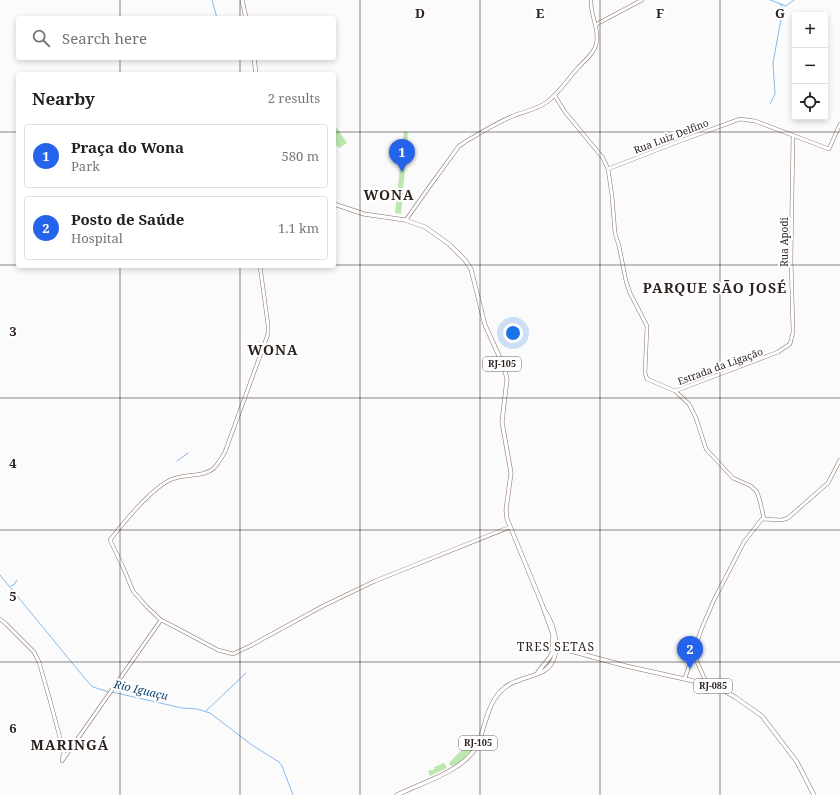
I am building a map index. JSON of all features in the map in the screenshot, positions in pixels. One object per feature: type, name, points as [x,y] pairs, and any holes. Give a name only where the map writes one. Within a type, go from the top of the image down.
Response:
[{"type":"main road","points":[[242,0],[246,16]]},
{"type":"main road","points":[[254,60],[256,72]]},
{"type":"main road","name":"RJ-105","points":[[336,205],[364,214],[406,220],[425,227],[433,231],[449,244],[471,269],[485,325],[506,373],[507,384],[502,422],[511,473],[506,510],[510,527],[545,611],[555,640],[553,654],[538,672],[506,686],[498,694],[488,714],[478,744],[474,752],[467,760],[450,770],[397,795]]},
{"type":"main road","points":[[553,654],[556,647],[555,640]]},
{"type":"main road","points":[[553,654],[564,650],[555,640]]},
{"type":"main road","name":"RJ-085","points":[[556,647],[626,666],[707,684],[717,687],[735,697],[762,716],[797,762],[814,795]]},
{"type":"street","points":[[406,220],[464,142],[504,120],[539,107],[555,96],[595,48],[597,41],[591,0]]},
{"type":"street","points":[[595,25],[642,0]]},
{"type":"street","points":[[555,96],[565,112],[603,158],[608,168],[615,233],[626,282],[647,326],[645,364],[646,377],[650,382],[675,391]]},
{"type":"street","name":"Rua Luiz Delfino","points":[[608,168],[740,120],[755,120],[793,136]]},
{"type":"street","points":[[793,136],[829,149],[840,124]]},
{"type":"street","name":"Rua Apodi","points":[[787,347],[791,342],[793,332],[791,258],[793,136]]},
{"type":"street","points":[[260,268],[268,324],[266,339],[226,450],[214,468],[206,472],[175,478],[164,484],[140,506],[110,540],[133,591],[147,607],[161,620],[218,650],[233,654],[323,606],[375,581],[510,527]]},
{"type":"street","name":"Estrada da Ligação","points":[[764,518],[757,492],[750,486],[733,478],[708,452],[703,443],[693,411],[684,399],[675,391],[778,352],[787,347]]},
{"type":"street","points":[[685,678],[706,616],[738,552],[756,524],[764,518],[782,520],[788,518],[828,483],[840,460]]},
{"type":"street","points":[[158,617],[158,624]]},
{"type":"street","points":[[0,620],[34,652],[39,662],[64,753],[62,761],[161,620]]},
{"type":"street","points":[[693,653],[707,684]]},
{"type":"green space","points":[[336,128],[347,143],[339,148],[336,145]]},
{"type":"green space","points":[[404,131],[408,132],[401,214],[395,213]]},
{"type":"green space","points":[[469,742],[475,744],[465,758],[459,763],[451,766],[449,763]]},
{"type":"green space","points":[[444,763],[447,768],[430,776],[428,771],[435,769],[434,767]]},
{"type":"waterway","points":[[212,0],[216,16]]},
{"type":"waterway","points":[[770,0],[786,6],[794,0]]},
{"type":"waterway","points":[[770,104],[775,94],[773,63],[783,8],[780,4]]},
{"type":"waterway","points":[[177,461],[188,453]]},
{"type":"waterway","name":"Rio Iguaçu","points":[[0,575],[87,681],[93,687],[109,692]]},
{"type":"waterway","points":[[11,586],[14,585],[17,580]]},
{"type":"waterway","points":[[206,711],[246,673]]},
{"type":"waterway","name":"Rio Iguaçu","points":[[112,692],[210,713],[252,745],[279,762],[293,795]]},
{"type":"place","name":"Praça do Wona","points":[[402,172]]},
{"type":"place","name":"Posto de Saúde","points":[[690,669]]},
{"type":"district","name":"WONA","points":[[389,195]]},
{"type":"district","name":"PARQUE SÃO JOSÉ","points":[[715,288]]},
{"type":"district","name":"WONA","points":[[273,350]]},
{"type":"district","name":"TRES SETAS","points":[[556,647]]},
{"type":"district","name":"MARINGÁ","points":[[70,745]]}]
